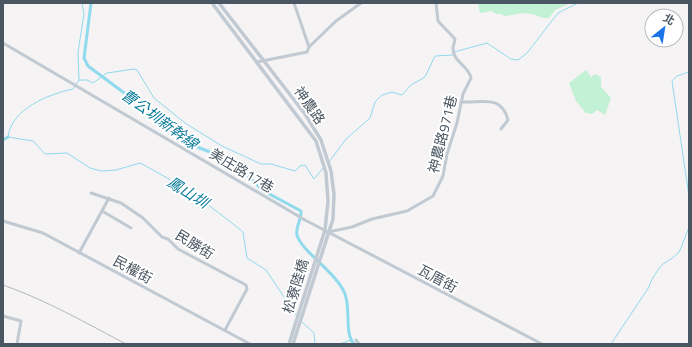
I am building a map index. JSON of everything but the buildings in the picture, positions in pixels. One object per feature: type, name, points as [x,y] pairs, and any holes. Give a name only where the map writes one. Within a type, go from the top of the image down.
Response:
[{"type":"street","name":"神農路","points":[[212,3],[316,141],[326,173],[328,190],[327,231]]},
{"type":"street","name":"神農路","points":[[219,3],[305,114],[321,140],[331,171],[334,194],[333,219],[325,236]]},
{"type":"street","points":[[294,3],[308,47]]},
{"type":"street","points":[[256,62],[307,52],[308,47],[336,21],[361,3]]},
{"type":"street","name":"神農路971巷","points":[[327,231],[352,227],[372,219],[407,211],[433,196],[443,176],[447,154],[465,89],[470,82],[470,75],[460,63],[454,52],[455,39],[438,21],[436,3]]},
{"type":"street","name":"美庄路17巷","points":[[3,43],[298,216],[327,231]]},
{"type":"street","points":[[461,102],[495,101],[501,104],[508,120],[501,129]]},
{"type":"street","name":"民勝街","points":[[92,193],[109,198],[143,218],[162,237],[168,239],[178,249],[246,285],[247,289],[224,330]]},
{"type":"street","points":[[79,253],[109,198]]},
{"type":"street","points":[[102,210],[131,228]]},
{"type":"street","name":"民權街","points":[[3,220],[42,233],[250,344]]},
{"type":"street","name":"瓦厝街","points":[[327,231],[542,344]]},
{"type":"street","name":"松寮陸橋","points":[[289,344],[325,236]]},
{"type":"street","name":"松寮陸橋","points":[[293,344],[325,236]]},
{"type":"street","points":[[3,316],[21,321],[17,344]]},
{"type":"street","points":[[356,340],[359,344]]},
{"type":"green space","points":[[478,3],[571,3],[555,10],[549,18],[546,18],[527,13],[505,16],[496,14],[492,11],[480,13]]},
{"type":"green space","points":[[586,70],[591,77],[595,74],[601,77],[601,87],[611,98],[605,115],[597,110],[592,114],[586,113],[576,101],[569,83]]},
{"type":"waterway","name":"鳳山圳","points":[[82,3],[84,14],[78,52],[79,80],[73,89],[63,91],[43,99],[24,111],[16,118],[8,137],[33,141],[45,154],[67,153],[90,168],[101,171],[116,170],[140,163],[180,186],[206,203],[243,232],[247,258],[266,270],[296,315]]},
{"type":"waterway","name":"曹公圳新幹線","points":[[91,3],[84,58],[88,66],[197,147],[234,161],[262,190],[301,211],[297,235],[305,248],[341,286],[347,300],[349,334],[354,344]]},
{"type":"waterway","points":[[454,52],[487,43],[511,59],[518,60],[527,53],[558,13],[578,3]]},
{"type":"waterway","points":[[329,162],[346,139],[370,118],[375,102],[382,95],[392,92],[402,95],[411,85],[425,77],[435,56],[453,55]]},
{"type":"waterway","points":[[79,80],[87,80],[93,83],[107,73],[134,69],[137,70],[154,98],[185,123],[222,146],[261,164],[271,164],[295,171],[300,166],[305,165],[314,179],[323,168]]},
{"type":"waterway","points":[[689,72],[677,76],[672,81],[689,196]]},
{"type":"waterway","name":"鳳山圳","points":[[3,140],[8,137]]},
{"type":"waterway","points":[[611,344],[660,268],[679,252],[689,228]]},
{"type":"waterway","name":"鳳山圳","points":[[302,322],[314,333],[315,344]]},
{"type":"waterway","points":[[340,344],[351,340]]},
{"type":"railway","points":[[3,285],[50,305],[126,344]]}]
